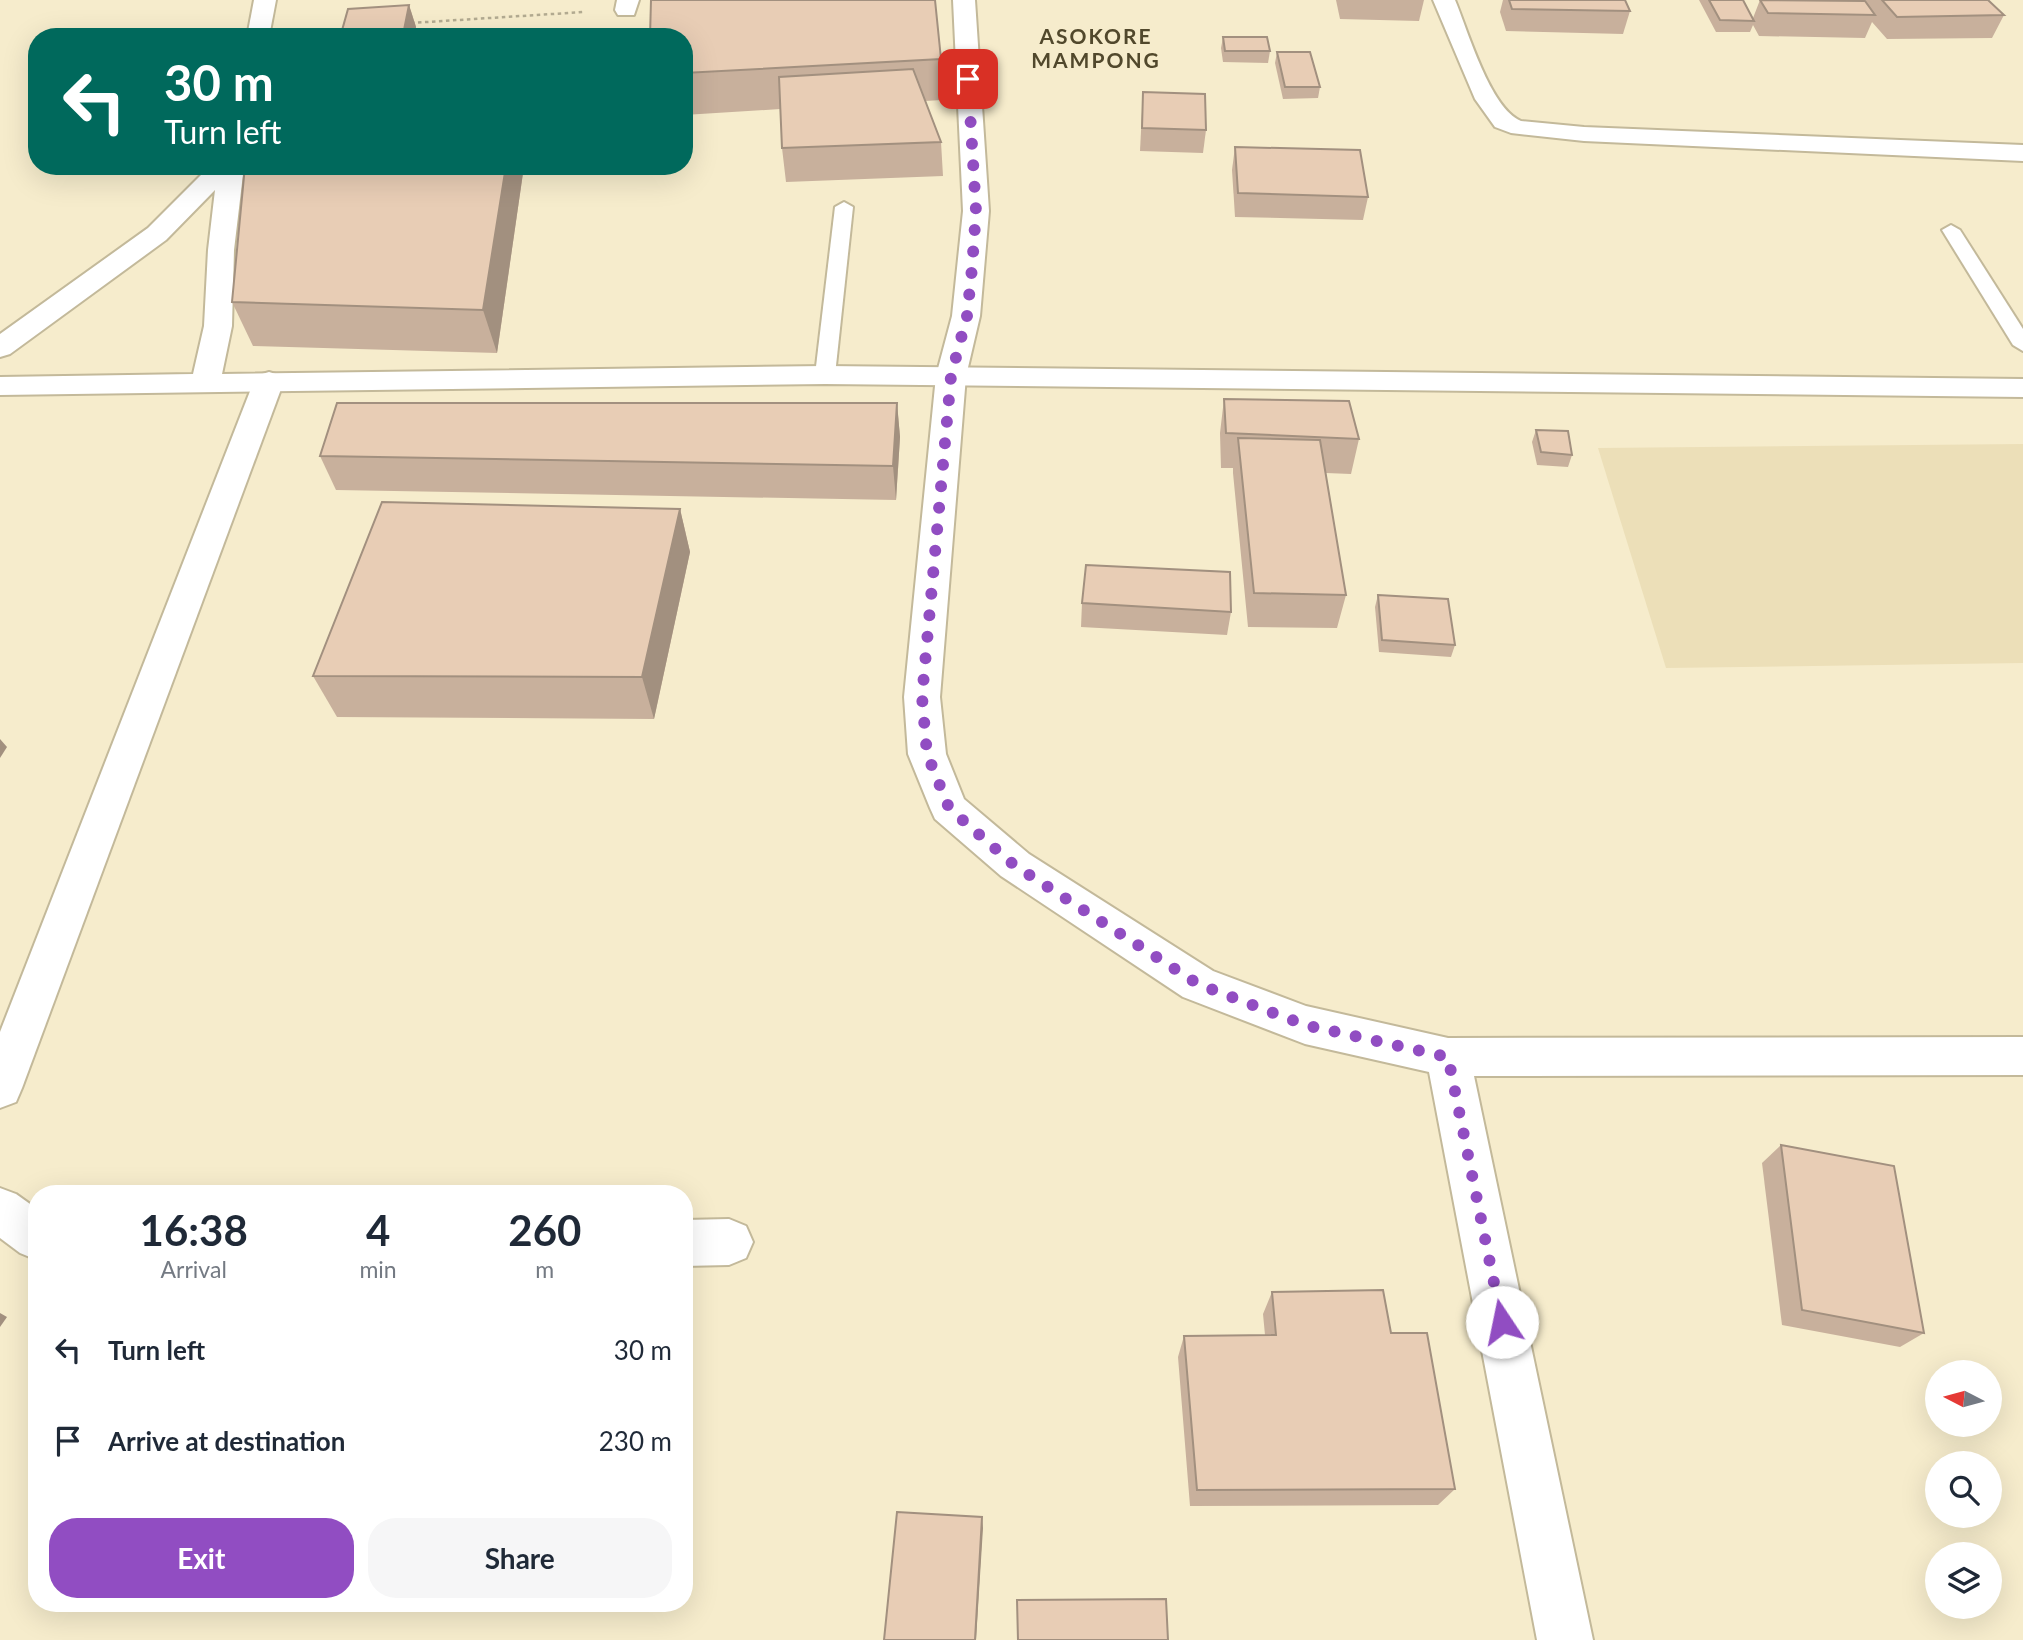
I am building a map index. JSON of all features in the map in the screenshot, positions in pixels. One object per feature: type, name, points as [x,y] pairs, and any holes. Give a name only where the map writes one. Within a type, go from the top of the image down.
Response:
[{"type":"street","points":[[260,28],[265,0]]},
{"type":"street","points":[[964,0],[976,211],[967,316],[951,376],[922,697],[927,754],[949,808],[1014,865],[1198,984],[1305,1025],[1448,1057],[2023,1056]]},
{"type":"street","points":[[1444,0],[1489,105],[1505,123],[1543,131],[1584,134],[2023,153]]},
{"type":"street","points":[[0,348],[157,234],[219,175]]},
{"type":"street","points":[[206,381],[218,326],[227,175]]},
{"type":"street","points":[[0,386],[206,381],[825,375],[2023,388]]},
{"type":"street","points":[[0,1088],[269,381]]},
{"type":"street","points":[[1448,1057],[1566,1640]]},
{"type":"street","points":[[0,1210],[28,1230]]},
{"type":"lane","points":[[825,375],[844,207]]},
{"type":"lane","points":[[1951,230],[2023,345]]},
{"type":"shaded area","points":[[2023,444],[2023,663],[1666,668],[1598,448]]},
{"type":"building","points":[[651,0],[935,0],[941,59],[693,73],[693,28],[650,28]]},
{"type":"building","points":[[1509,0],[1625,0],[1630,11],[1512,9]]},
{"type":"building","points":[[1709,0],[1743,0],[1754,21],[1720,20]]},
{"type":"building","points":[[1760,0],[1865,1],[1875,15],[1768,13]]},
{"type":"building","points":[[1882,0],[1988,0],[2004,15],[1897,17]]},
{"type":"building","points":[[409,5],[404,28],[343,28],[348,9]]},
{"type":"building","points":[[1223,37],[1267,37],[1270,51],[1225,51]]},
{"type":"building","points":[[1277,52],[1310,52],[1320,87],[1285,87]]},
{"type":"building","points":[[913,69],[941,142],[782,148],[779,77]]},
{"type":"building","points":[[1143,92],[1205,94],[1206,130],[1142,128]]},
{"type":"building","points":[[1235,147],[1360,150],[1368,197],[1238,193]]},
{"type":"building","points":[[244,175],[505,175],[483,310],[232,302]]},
{"type":"building","points":[[1224,399],[1349,401],[1359,439],[1226,433]]},
{"type":"building","points":[[337,403],[897,403],[893,466],[320,456]]},
{"type":"building","points":[[1536,430],[1568,431],[1572,455],[1541,452]]},
{"type":"building","points":[[1238,438],[1320,440],[1346,595],[1254,593]]},
{"type":"building","points":[[382,502],[680,509],[642,677],[313,676]]},
{"type":"building","points":[[1086,565],[1230,572],[1231,612],[1082,603]]},
{"type":"building","points":[[1378,595],[1448,599],[1455,645],[1382,640]]},
{"type":"building","points":[[1781,1145],[1894,1166],[1924,1333],[1802,1310]]},
{"type":"building","points":[[1383,1290],[1391,1333],[1427,1333],[1455,1489],[1197,1490],[1184,1336],[1276,1335],[1272,1292]]},
{"type":"building","points":[[897,1512],[982,1517],[975,1640],[884,1640]]},
{"type":"building","points":[[1166,1599],[1168,1640],[1018,1640],[1017,1600]]},
{"type":"district","name":"ASOKORE MAMPONG","points":[[1096,49]]},
{"type":"route","points":[[968,79],[976,211],[972,268],[967,316],[951,376],[922,697],[927,754],[949,808],[1014,865],[1198,984],[1305,1025],[1448,1057],[1502,1322]]}]
